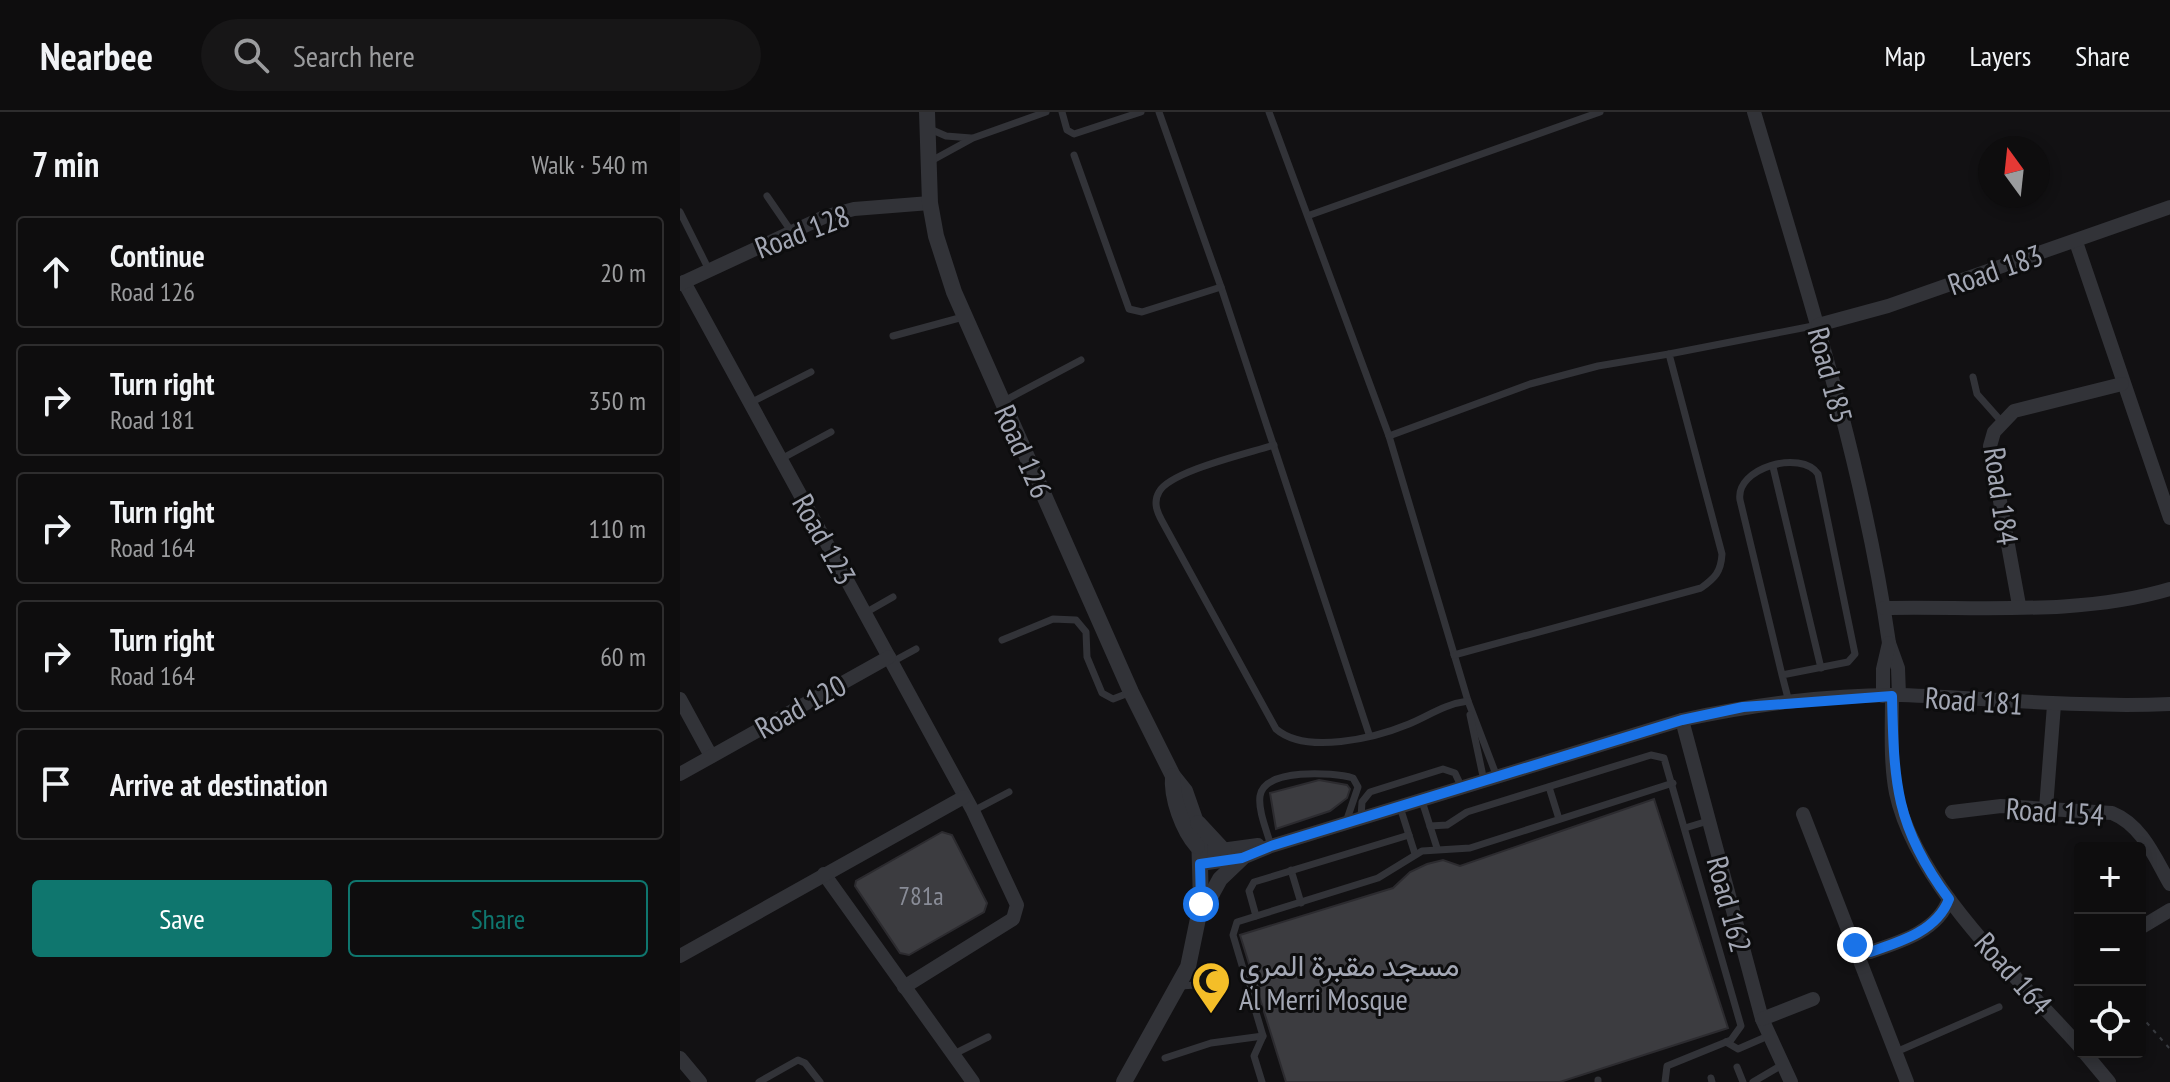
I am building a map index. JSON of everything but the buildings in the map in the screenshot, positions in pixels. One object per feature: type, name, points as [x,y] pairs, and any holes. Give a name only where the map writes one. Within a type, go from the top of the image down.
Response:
[{"type":"street","name":"Road 185","points":[[1754,112],[1818,325],[1852,457],[1884,608],[1889,643],[1883,669],[1891,696]]},
{"type":"street","name":"Road 126","points":[[928,120],[930,203],[936,236],[965,316],[1131,692],[1173,776],[1185,791],[1196,821],[1199,919],[1188,967],[1124,1082]]},
{"type":"street","name":"Road 128","points":[[682,283],[791,231],[854,209],[930,203]]},
{"type":"street","name":"Road 183","points":[[1818,325],[1888,306],[2170,207]]},
{"type":"street","points":[[2076,242],[2170,518]]},
{"type":"street","name":"Road 123","points":[[682,283],[973,811],[1017,905],[1013,919],[904,987]]},
{"type":"street","name":"Road 184","points":[[2019,605],[1990,446],[2001,421],[2014,411],[2122,384]]},
{"type":"street","points":[[1884,608],[2083,605],[2144,597],[2170,589]]},
{"type":"street","name":"Road 120","points":[[680,774],[890,660]]},
{"type":"street","name":"Road 181","points":[[1199,854],[1242,858],[1271,846],[1682,720],[1743,707],[1891,696],[2054,705],[2170,704]]},
{"type":"street","name":"Road 164","points":[[1891,696],[1898,801],[1916,848],[1949,899],[2074,1040]]},
{"type":"street","points":[[680,699],[711,756]]},
{"type":"street","points":[[2046,808],[2054,705]]},
{"type":"street","name":"Road 162","points":[[1682,720],[1762,1019],[1790,1082]]},
{"type":"street","name":"Road 126","points":[[1173,776],[1177,803],[1199,854]]},
{"type":"street","points":[[680,956],[964,797]]},
{"type":"street","name":"Road 154","points":[[1952,812],[1989,806],[2103,811],[2120,816],[2140,834],[2170,884]]},
{"type":"street","points":[[1803,814],[1907,1082]]},
{"type":"street","points":[[1196,821],[1224,851]]},
{"type":"street","name":"Road 181","points":[[1199,854],[1271,846]]},
{"type":"street","points":[[1199,919],[1220,879],[1242,858]]},
{"type":"street","points":[[824,874],[973,1082]]},
{"type":"street","name":"Road 164","points":[[1855,945],[1870,952],[1930,927],[1943,914],[1949,899]]},
{"type":"street","points":[[2146,924],[2170,910]]},
{"type":"street","points":[[1762,1019],[1813,999]]},
{"type":"street","points":[[680,1058],[700,1082]]},
{"type":"street","points":[[2089,1058],[2107,1081]]},
{"type":"lane","points":[[931,161],[973,138],[1046,112]]},
{"type":"lane","points":[[1062,112],[1067,130],[1077,134],[1141,112]]},
{"type":"lane","points":[[1159,112],[1221,287],[1369,734]]},
{"type":"lane","points":[[1269,112],[1310,215],[1389,436],[1490,779]]},
{"type":"lane","points":[[1310,215],[1600,112]]},
{"type":"lane","points":[[928,120],[946,136],[973,138]]},
{"type":"lane","points":[[1074,155],[1129,309],[1142,312],[1221,287]]},
{"type":"lane","points":[[767,196],[791,231]]},
{"type":"lane","points":[[680,212],[709,270]]},
{"type":"lane","points":[[893,336],[965,316]]},
{"type":"lane","points":[[1389,436],[1530,384],[1598,366],[1818,325]]},
{"type":"lane","points":[[1454,655],[1701,588],[1721,570],[1722,554],[1669,354]]},
{"type":"lane","points":[[1002,403],[1081,360]]},
{"type":"lane","points":[[750,403],[811,372]]},
{"type":"lane","points":[[1973,377],[1977,394],[2001,421]]},
{"type":"lane","points":[[781,459],[831,432]]},
{"type":"lane","points":[[1274,445],[1168,481],[1156,500],[1157,511],[1276,729],[1285,737],[1308,744],[1398,727],[1442,707],[1468,701]]},
{"type":"lane","points":[[1782,675],[1848,662],[1855,650],[1818,474],[1811,466],[1801,462],[1748,476],[1739,494],[1782,675],[1789,704]]},
{"type":"lane","points":[[1773,467],[1821,668]]},
{"type":"lane","points":[[865,613],[893,597]]},
{"type":"lane","points":[[1002,640],[1053,619],[1076,620],[1086,632],[1087,657],[1102,693],[1113,699],[1131,692]]},
{"type":"lane","points":[[890,660],[916,649]]},
{"type":"lane","points":[[1468,701],[1490,779]]},
{"type":"lane","points":[[1430,826],[1447,825],[1467,812],[1656,754],[1667,762],[1741,1026],[1738,1034],[1726,1042],[1672,1062],[1665,1070],[1665,1082]]},
{"type":"lane","points":[[1361,819],[1365,797],[1376,789],[1448,769],[1455,773],[1462,788]]},
{"type":"lane","points":[[1271,846],[1260,801],[1262,789],[1272,780],[1327,771],[1353,778],[1358,787],[1345,824]]},
{"type":"lane","points":[[1262,1082],[1254,1056],[1263,1036],[1232,932],[1237,922],[1378,878],[1415,854],[1437,848],[1470,848],[1673,783]]},
{"type":"lane","points":[[1549,787],[1559,819]]},
{"type":"lane","points":[[973,811],[1009,792]]},
{"type":"lane","points":[[1422,801],[1437,848]]},
{"type":"lane","points":[[1400,807],[1415,854]]},
{"type":"lane","points":[[1685,828],[1708,821]]},
{"type":"lane","points":[[1256,916],[1249,894],[1251,885],[1409,835]]},
{"type":"lane","points":[[1291,870],[1301,903]]},
{"type":"lane","points":[[1179,986],[1223,983]]},
{"type":"lane","points":[[1896,1052],[1999,1007]]},
{"type":"lane","points":[[1165,1058],[1220,1041],[1263,1036]]},
{"type":"lane","points":[[1726,1042],[1738,1049],[1768,1036]]},
{"type":"lane","points":[[952,1055],[988,1037]]},
{"type":"lane","points":[[759,1082],[798,1060],[805,1063],[820,1082]]},
{"type":"lane","points":[[1753,1082],[1782,1065]]},
{"type":"lane","points":[[1737,1067],[1743,1082]]},
{"type":"path","points":[[2146,1022],[2170,1049]]},
{"type":"place","name":"مسجد مقبرة المري Al Merri Mosque","points":[[1211,1015]]},
{"type":"route","points":[[1201,904],[1200,864],[1248,856],[1271,846],[1682,720],[1743,707],[1892,696],[1898,801],[1916,848],[1949,899],[1943,914],[1930,927],[1870,952],[1861,951],[1855,945]]}]
